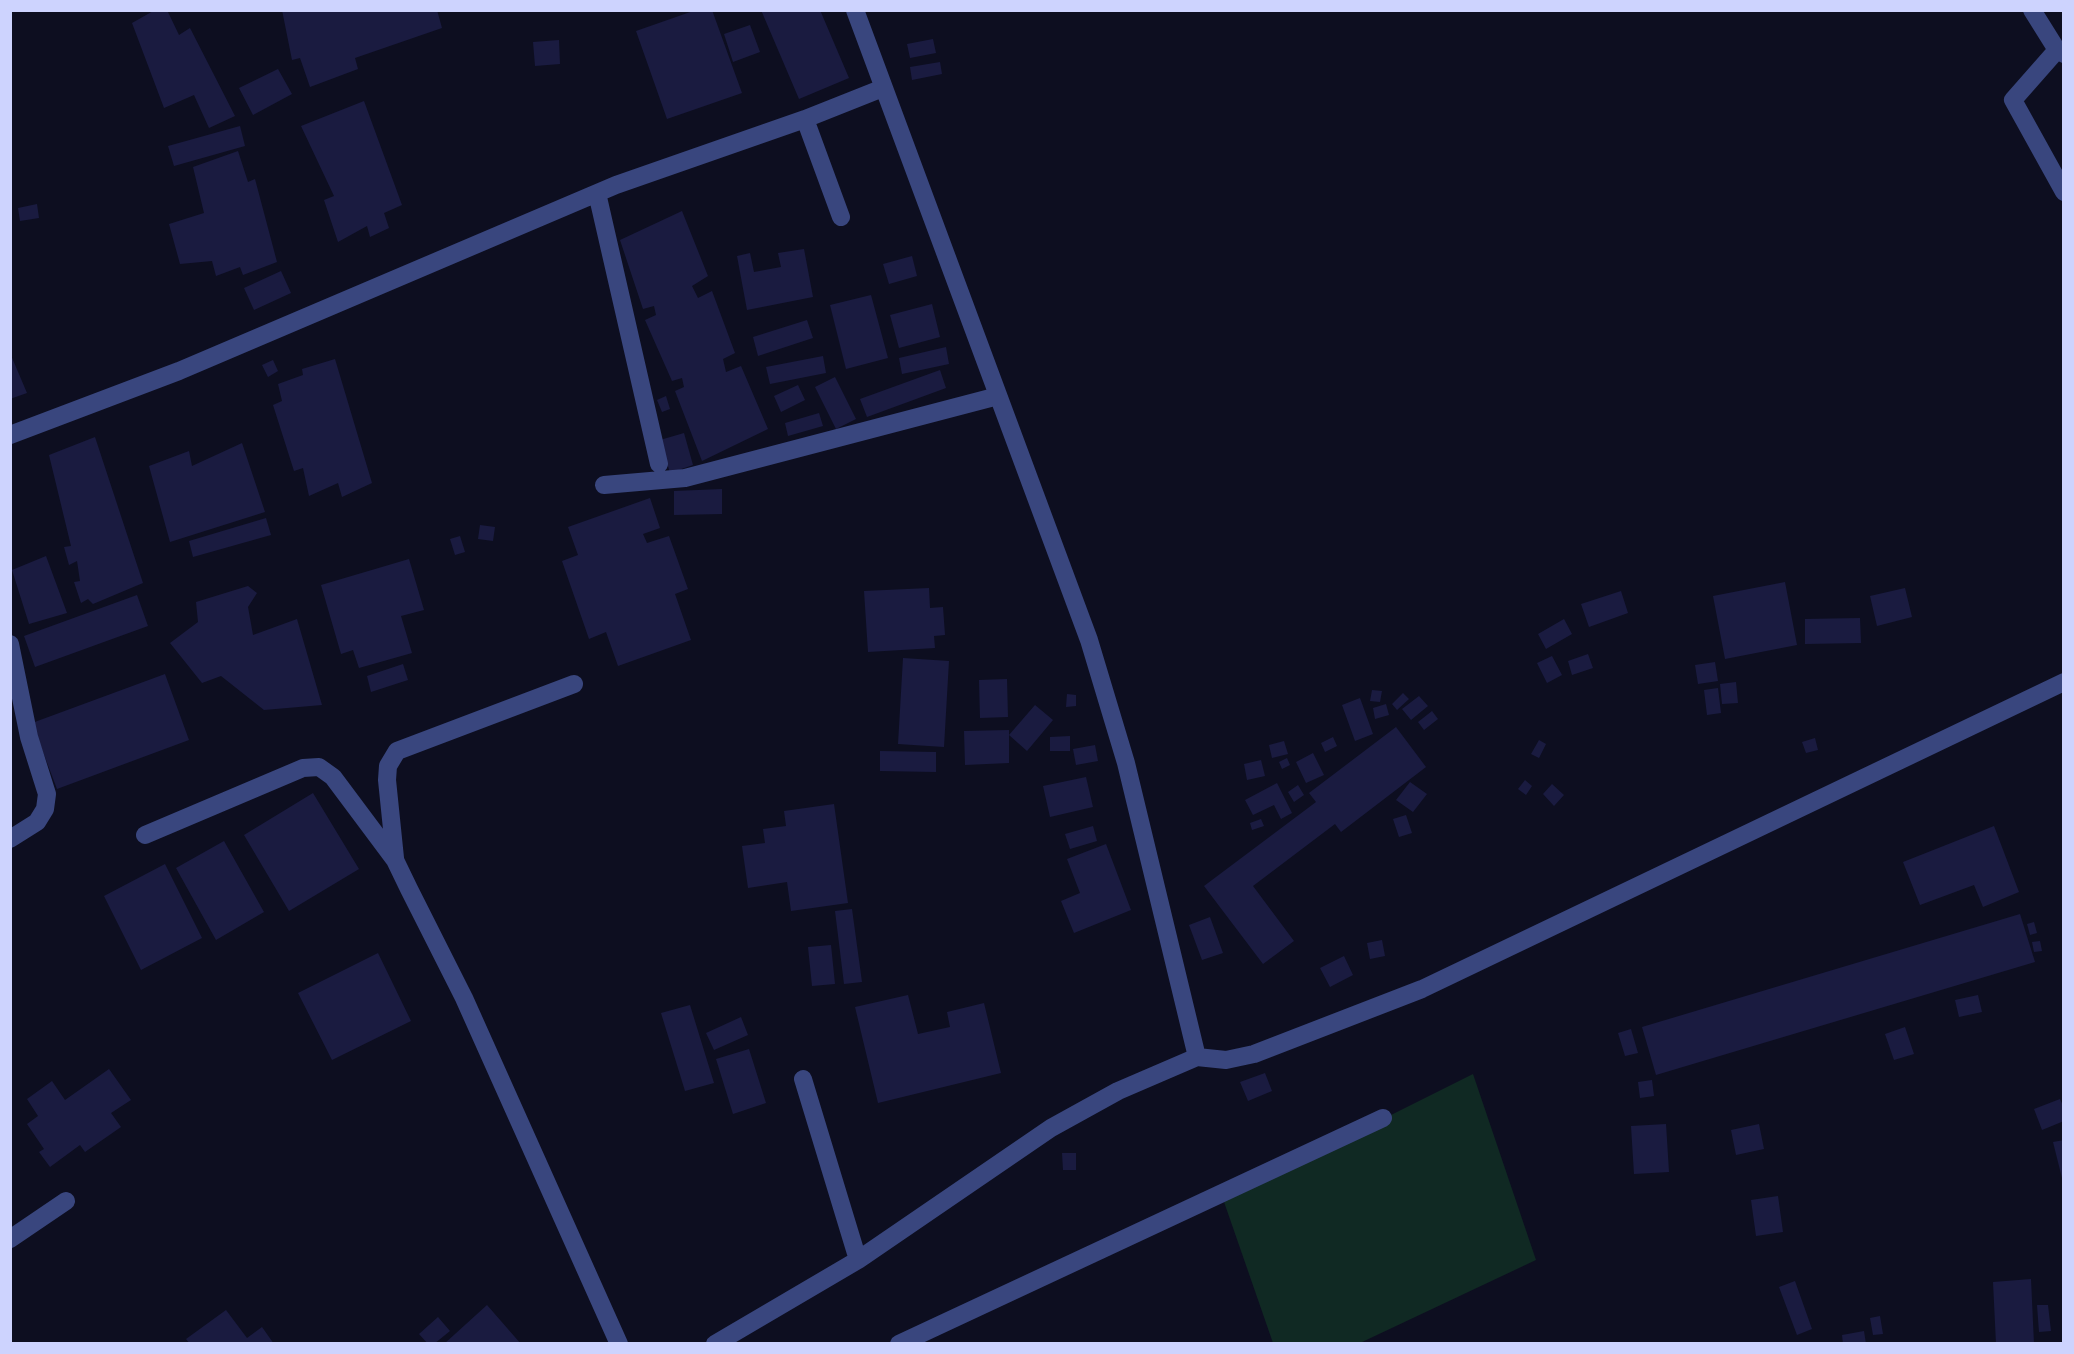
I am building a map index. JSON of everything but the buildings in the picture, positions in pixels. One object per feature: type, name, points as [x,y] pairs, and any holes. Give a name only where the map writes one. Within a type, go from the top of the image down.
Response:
[{"type":"street","points":[[855,10],[1089,640],[1126,764],[1197,1057]]},
{"type":"street","points":[[2032,10],[2060,52],[2013,100],[2064,192]]},
{"type":"street","points":[[10,435],[179,371],[597,193],[883,88]]},
{"type":"street","points":[[805,118],[841,218]]},
{"type":"street","points":[[597,193],[659,464]]},
{"type":"street","points":[[604,485],[685,478],[998,396]]},
{"type":"street","points":[[10,644],[29,737],[47,794],[45,809],[37,822],[10,839]]},
{"type":"street","points":[[716,1344],[858,1260],[1051,1128],[1118,1091],[1197,1057],[1239,1059],[1422,989],[2064,682]]},
{"type":"street","points":[[395,860],[387,780],[388,766],[397,751],[574,684]]},
{"type":"street","points":[[145,835],[303,768],[319,767],[333,777],[395,860],[464,998],[619,1344]]},
{"type":"street","points":[[803,1079],[858,1260]]},
{"type":"street","points":[[899,1344],[1383,1118]]},
{"type":"street","points":[[10,1239],[66,1201]]},
{"type":"green space","points":[[1473,1074],[1536,1260],[1360,1343],[1273,1343],[1223,1199]]}]
